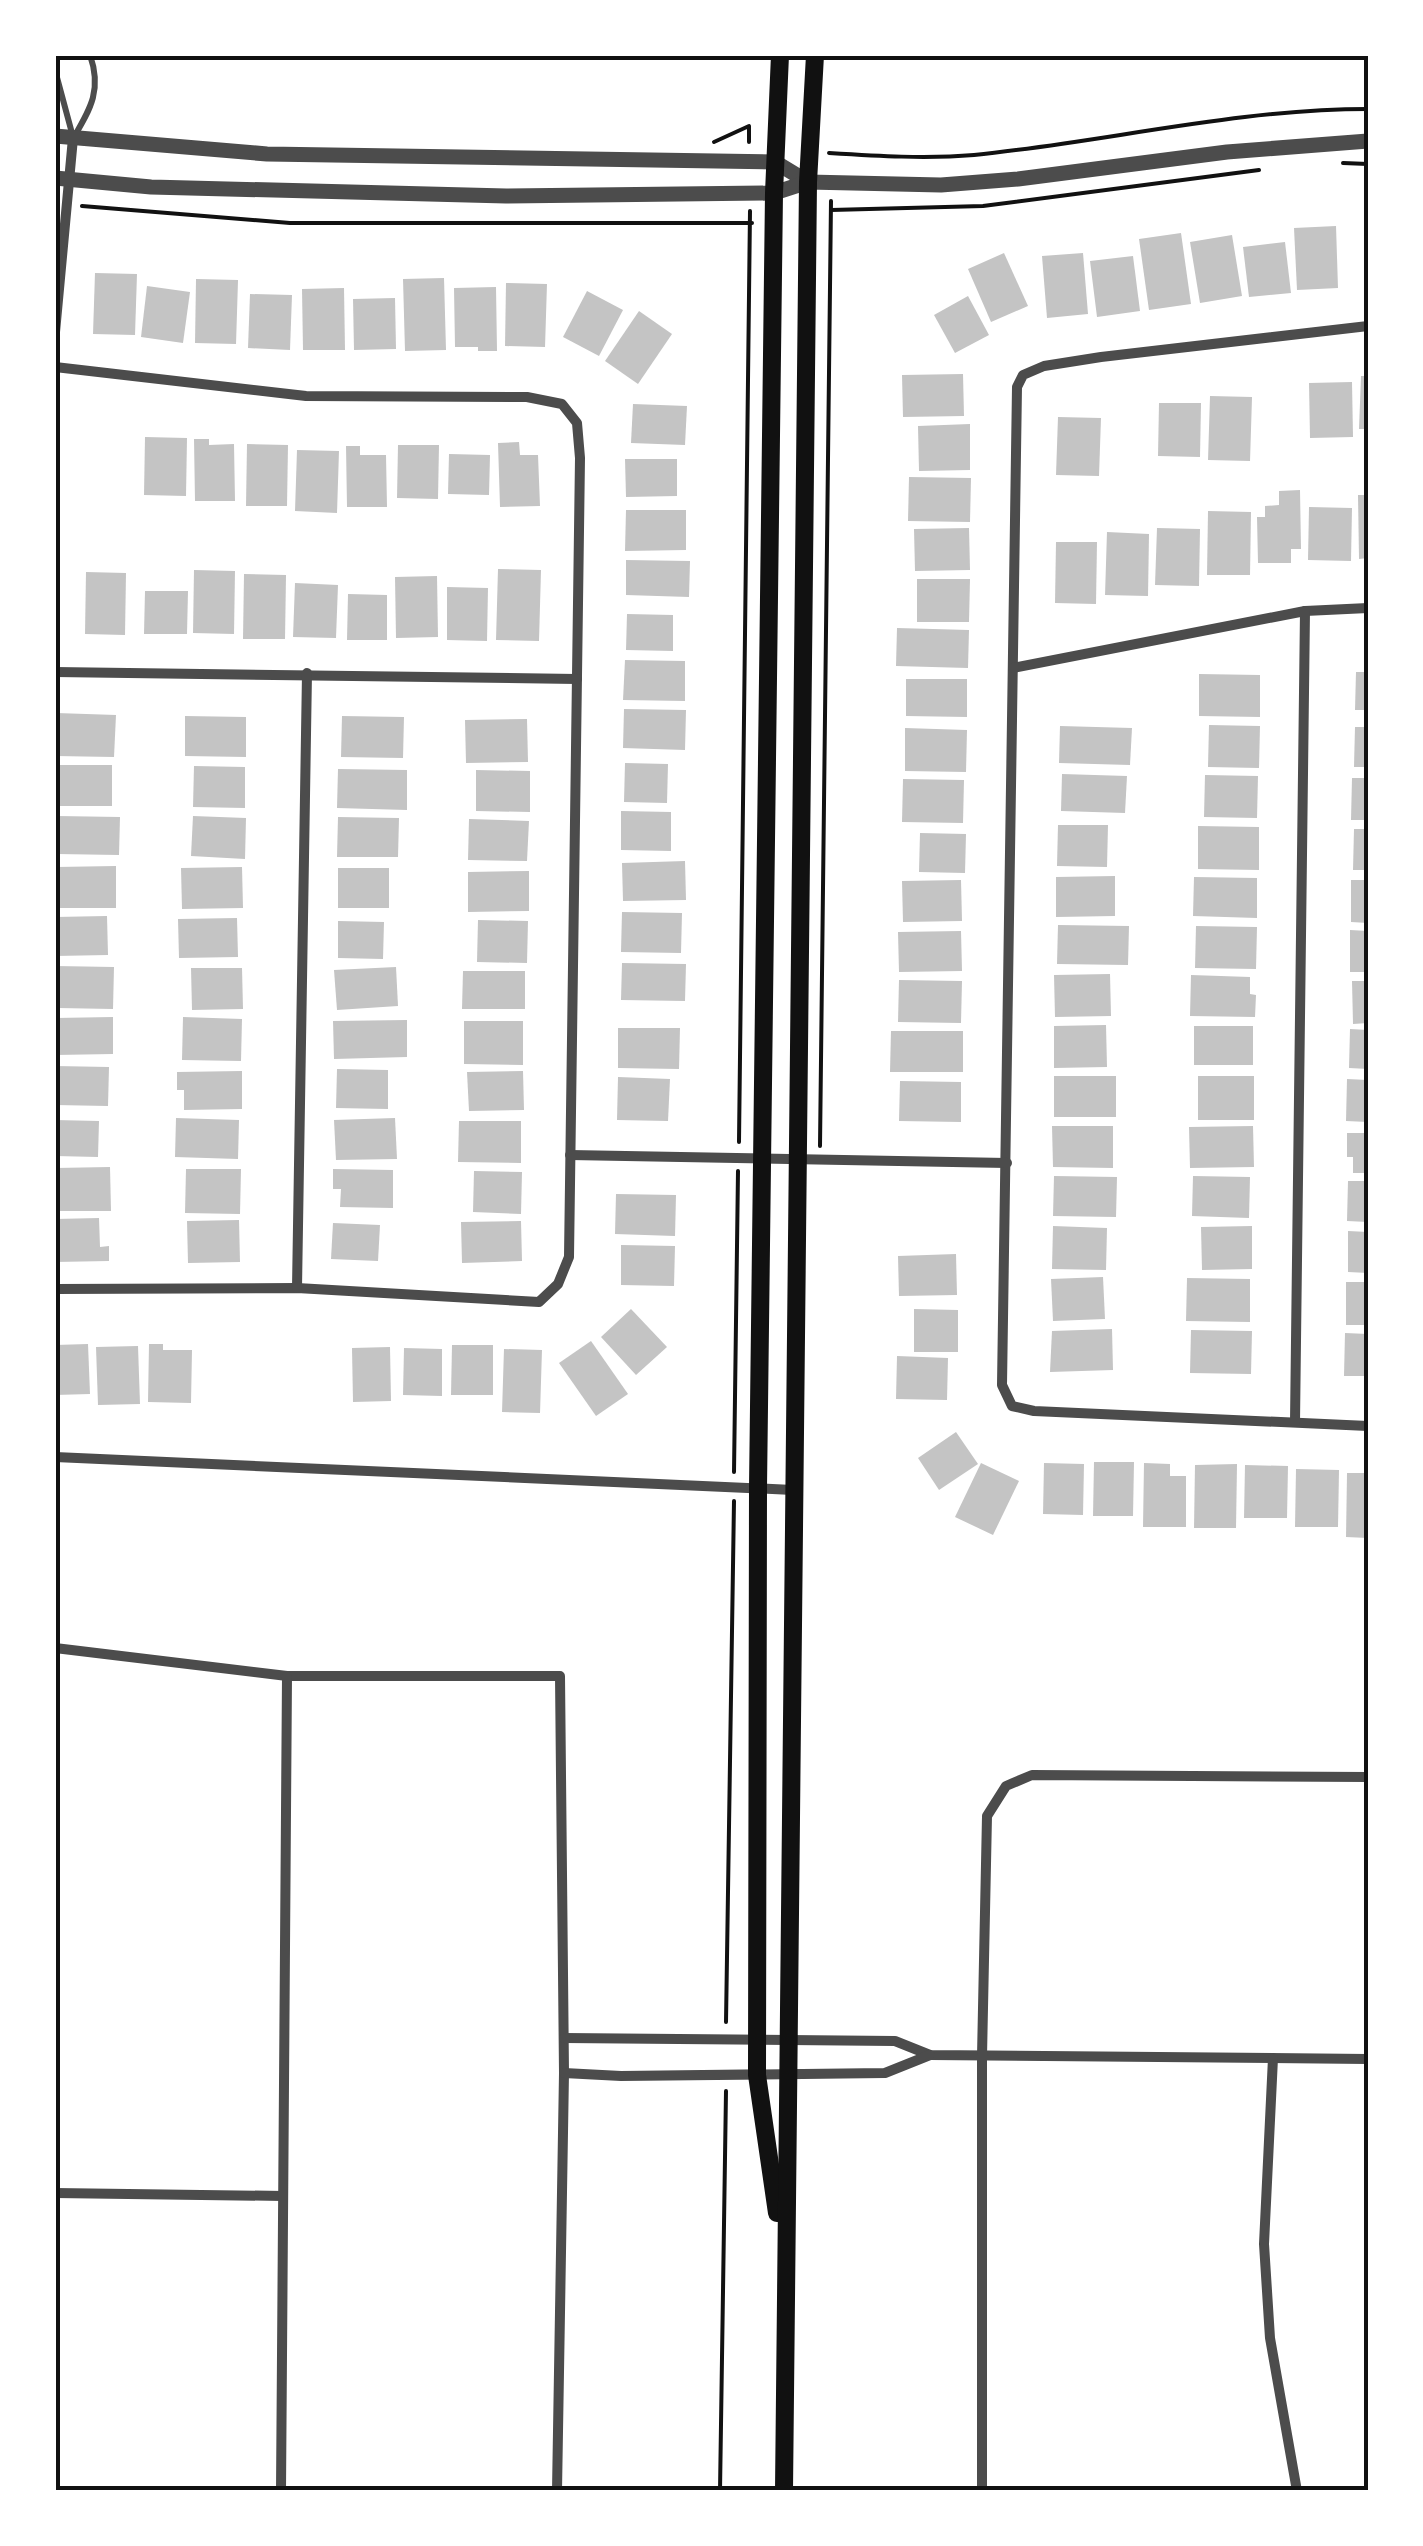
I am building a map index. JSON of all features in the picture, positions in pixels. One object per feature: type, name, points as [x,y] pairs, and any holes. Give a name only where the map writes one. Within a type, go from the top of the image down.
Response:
[{"type":"main road","points":[[780,55],[774,193],[761,1158],[757,2075],[786,2270]]},
{"type":"main road","points":[[784,2491],[808,182],[815,55]]},
{"type":"street","points":[[55,136],[267,154],[775,162],[808,182]]},
{"type":"street","points":[[55,332],[67,204],[62,179],[73,138]]},
{"type":"street","points":[[62,179],[151,187],[506,196],[750,194],[774,193],[808,182],[980,182],[1227,152],[1368,141]]},
{"type":"street","points":[[1368,326],[1044,366],[1023,375],[1017,387],[1002,1384],[1012,1406],[1034,1411],[1368,1426]]},
{"type":"street","points":[[55,367],[306,396],[527,397],[562,404],[577,423],[580,458],[568,1257],[558,1284],[538,1302],[297,1288],[55,1289]]},
{"type":"street","points":[[1013,668],[1305,610],[1368,608]]},
{"type":"street","points":[[1295,1422],[1305,610]]},
{"type":"street","points":[[55,672],[577,679]]},
{"type":"street","points":[[297,1288],[306,673]]},
{"type":"street","points":[[570,1155],[1008,1163]]},
{"type":"street","points":[[55,1456],[793,1490]]},
{"type":"street","points":[[55,1648],[287,1676],[560,1676],[564,2073],[558,2491]]},
{"type":"street","points":[[281,2491],[287,1676]]},
{"type":"street","points":[[982,2491],[982,2056],[987,1816],[1006,1786],[1032,1775],[1368,1776]]},
{"type":"street","points":[[564,2038],[895,2040],[930,2054],[982,2056],[1368,2059]]},
{"type":"street","points":[[564,2073],[885,2073],[930,2054]]},
{"type":"street","points":[[1273,2058],[1264,2244],[1270,2338],[1297,2491]]},
{"type":"street","points":[[55,2193],[282,2196]]},
{"type":"lane","points":[[73,138],[94,104],[94,66],[90,55]]},
{"type":"lane","points":[[55,70],[73,138]]},
{"type":"path","points":[[810,151],[972,155],[1328,109],[1368,109]]},
{"type":"path","points":[[750,126],[750,162]]},
{"type":"path","points":[[831,210],[832,153]]},
{"type":"path","points":[[726,2040],[750,194]]},
{"type":"path","points":[[67,204],[290,223],[750,223]]},
{"type":"path","points":[[720,2491],[726,2075]]},
{"type":"building","points":[[1336,226],[1338,288],[1297,290],[1294,228]]},
{"type":"building","points":[[1181,233],[1191,304],[1149,310],[1139,239]]},
{"type":"building","points":[[1232,235],[1242,296],[1200,303],[1190,242]]},
{"type":"building","points":[[1285,242],[1291,293],[1249,297],[1243,247]]},
{"type":"building","points":[[1004,253],[1028,306],[991,322],[968,269]]},
{"type":"building","points":[[1083,253],[1088,314],[1047,318],[1042,256]]},
{"type":"building","points":[[1133,256],[1140,311],[1097,317],[1090,261]]},
{"type":"building","points":[[95,273],[137,274],[135,335],[93,334]]},
{"type":"building","points":[[444,278],[446,350],[405,351],[403,279]]},
{"type":"building","points":[[196,279],[238,280],[236,344],[195,343]]},
{"type":"building","points":[[506,283],[547,284],[545,347],[505,346]]},
{"type":"building","points":[[147,286],[190,292],[183,343],[141,337]]},
{"type":"building","points":[[496,287],[497,351],[455,347],[454,288]]},
{"type":"building","points":[[344,288],[345,350],[303,350],[302,289]]},
{"type":"building","points":[[587,291],[623,310],[599,356],[563,337]]},
{"type":"building","points":[[250,294],[292,295],[290,350],[248,348]]},
{"type":"building","points":[[968,296],[989,335],[955,353],[934,315]]},
{"type":"building","points":[[395,298],[396,349],[354,350],[353,299]]},
{"type":"building","points":[[639,311],[672,334],[638,384],[605,361]]},
{"type":"building","points":[[963,374],[964,416],[903,417],[902,375]]},
{"type":"building","points":[[1361,376],[1368,376],[1368,429],[1359,429]]},
{"type":"building","points":[[1352,382],[1353,437],[1310,438],[1309,383]]},
{"type":"building","points":[[1210,396],[1252,397],[1250,461],[1208,460]]},
{"type":"building","points":[[1159,403],[1201,403],[1200,457],[1158,456]]},
{"type":"building","points":[[633,404],[687,406],[685,445],[631,443]]},
{"type":"building","points":[[1058,417],[1101,418],[1099,476],[1056,475]]},
{"type":"building","points":[[970,424],[970,470],[919,471],[918,426]]},
{"type":"building","points":[[145,437],[187,438],[186,496],[144,495]]},
{"type":"building","points":[[194,439],[209,439],[209,445],[234,444],[235,501],[195,501]]},
{"type":"building","points":[[519,442],[520,455],[538,455],[540,506],[500,507],[498,443]]},
{"type":"building","points":[[247,444],[288,445],[287,506],[246,506]]},
{"type":"building","points":[[398,445],[439,445],[438,499],[397,498]]},
{"type":"building","points":[[346,446],[360,446],[360,455],[386,455],[387,507],[347,507]]},
{"type":"building","points":[[297,450],[339,451],[337,513],[295,511]]},
{"type":"building","points":[[449,454],[490,455],[489,495],[448,494]]},
{"type":"building","points":[[625,459],[677,459],[677,496],[626,497]]},
{"type":"building","points":[[909,477],[971,478],[970,522],[908,521]]},
{"type":"building","points":[[1300,490],[1301,549],[1291,549],[1291,563],[1258,563],[1257,517],[1265,517],[1265,506],[1279,505],[1279,491]]},
{"type":"building","points":[[1358,495],[1368,495],[1368,558],[1359,559]]},
{"type":"building","points":[[1309,507],[1352,508],[1351,561],[1308,560]]},
{"type":"building","points":[[626,510],[686,510],[686,550],[625,551]]},
{"type":"building","points":[[1208,511],[1251,512],[1250,575],[1207,575]]},
{"type":"building","points":[[969,528],[970,570],[915,571],[914,529]]},
{"type":"building","points":[[1157,528],[1200,529],[1199,586],[1155,585]]},
{"type":"building","points":[[1107,532],[1149,534],[1148,596],[1105,595]]},
{"type":"building","points":[[1056,542],[1097,542],[1096,604],[1055,603]]},
{"type":"building","points":[[626,560],[690,561],[689,597],[626,595]]},
{"type":"building","points":[[498,569],[541,570],[539,641],[496,640]]},
{"type":"building","points":[[194,570],[235,571],[234,634],[193,633]]},
{"type":"building","points":[[86,572],[126,573],[125,635],[85,634]]},
{"type":"building","points":[[244,574],[286,575],[285,639],[243,639]]},
{"type":"building","points":[[437,576],[438,637],[396,638],[395,577]]},
{"type":"building","points":[[917,579],[970,579],[969,622],[917,622]]},
{"type":"building","points":[[295,583],[338,585],[336,638],[293,637]]},
{"type":"building","points":[[447,587],[488,588],[487,641],[447,640]]},
{"type":"building","points":[[145,591],[188,591],[187,634],[144,634]]},
{"type":"building","points":[[348,594],[387,595],[387,640],[347,640]]},
{"type":"building","points":[[627,614],[673,615],[673,651],[626,650]]},
{"type":"building","points":[[897,628],[969,630],[968,668],[896,666]]},
{"type":"building","points":[[625,660],[685,661],[685,701],[623,700]]},
{"type":"building","points":[[1356,672],[1368,672],[1368,710],[1355,710]]},
{"type":"building","points":[[1199,674],[1260,675],[1260,717],[1199,716]]},
{"type":"building","points":[[906,679],[967,679],[967,717],[906,716]]},
{"type":"building","points":[[624,709],[686,710],[685,750],[623,748]]},
{"type":"building","points":[[56,713],[116,715],[114,757],[55,756]]},
{"type":"building","points":[[185,716],[246,717],[246,757],[185,756]]},
{"type":"building","points":[[342,716],[404,717],[403,758],[341,757]]},
{"type":"building","points":[[527,719],[528,762],[466,763],[465,720]]},
{"type":"building","points":[[1209,725],[1260,726],[1259,768],[1208,767]]},
{"type":"building","points":[[1060,726],[1132,728],[1130,765],[1059,763]]},
{"type":"building","points":[[1355,727],[1368,727],[1368,767],[1354,767]]},
{"type":"building","points":[[905,728],[967,730],[966,772],[905,771]]},
{"type":"building","points":[[625,763],[668,764],[667,803],[624,802]]},
{"type":"building","points":[[57,765],[112,765],[112,806],[56,806]]},
{"type":"building","points":[[194,766],[245,767],[245,808],[193,807]]},
{"type":"building","points":[[338,769],[407,770],[407,810],[337,808]]},
{"type":"building","points":[[476,770],[530,771],[530,812],[476,811]]},
{"type":"building","points":[[1062,774],[1127,776],[1125,813],[1061,811]]},
{"type":"building","points":[[1205,775],[1258,776],[1257,818],[1204,817]]},
{"type":"building","points":[[1352,778],[1368,778],[1368,820],[1351,820]]},
{"type":"building","points":[[903,779],[964,780],[963,823],[902,822]]},
{"type":"building","points":[[621,811],[671,812],[671,851],[621,850]]},
{"type":"building","points":[[57,816],[120,817],[119,855],[57,854]]},
{"type":"building","points":[[193,816],[246,818],[245,859],[191,856]]},
{"type":"building","points":[[338,817],[399,818],[398,857],[337,857]]},
{"type":"building","points":[[469,819],[529,821],[527,861],[468,860]]},
{"type":"building","points":[[1058,825],[1108,825],[1107,867],[1057,866]]},
{"type":"building","points":[[1198,826],[1259,827],[1259,870],[1198,869]]},
{"type":"building","points":[[1354,829],[1368,829],[1368,870],[1353,870]]},
{"type":"building","points":[[920,833],[966,834],[965,873],[919,872]]},
{"type":"building","points":[[685,861],[686,900],[623,901],[622,863]]},
{"type":"building","points":[[116,866],[116,908],[55,908],[56,867]]},
{"type":"building","points":[[242,867],[243,908],[182,909],[181,868]]},
{"type":"building","points":[[338,868],[389,868],[389,908],[338,908]]},
{"type":"building","points":[[529,871],[529,911],[468,912],[468,872]]},
{"type":"building","points":[[1115,876],[1115,916],[1056,917],[1056,877]]},
{"type":"building","points":[[1194,877],[1257,878],[1257,918],[1193,916]]},
{"type":"building","points":[[961,880],[962,921],[903,922],[902,881]]},
{"type":"building","points":[[1351,880],[1368,880],[1368,923],[1351,922]]},
{"type":"building","points":[[622,912],[682,913],[681,953],[621,952]]},
{"type":"building","points":[[107,916],[108,955],[55,956],[55,917]]},
{"type":"building","points":[[237,918],[238,957],[179,958],[178,919]]},
{"type":"building","points":[[478,920],[528,921],[527,963],[477,962]]},
{"type":"building","points":[[338,921],[384,922],[383,959],[338,958]]},
{"type":"building","points":[[1058,925],[1129,926],[1128,965],[1057,964]]},
{"type":"building","points":[[1196,926],[1257,927],[1256,969],[1195,968]]},
{"type":"building","points":[[1350,930],[1368,931],[1368,972],[1350,972]]},
{"type":"building","points":[[961,931],[962,971],[899,972],[898,932]]},
{"type":"building","points":[[622,963],[686,964],[685,1001],[621,1000]]},
{"type":"building","points":[[55,966],[114,967],[113,1009],[58,1008]]},
{"type":"building","points":[[396,967],[398,1006],[337,1010],[334,970]]},
{"type":"building","points":[[191,968],[242,968],[243,1009],[192,1010]]},
{"type":"building","points":[[463,971],[525,971],[525,1009],[462,1009]]},
{"type":"building","points":[[1110,974],[1111,1016],[1055,1017],[1054,975]]},
{"type":"building","points":[[1191,975],[1250,977],[1250,994],[1256,995],[1255,1017],[1190,1016]]},
{"type":"building","points":[[899,980],[962,981],[961,1023],[898,1022]]},
{"type":"building","points":[[1352,981],[1368,981],[1368,1023],[1353,1024]]},
{"type":"building","points":[[113,1017],[113,1054],[55,1055],[55,1018]]},
{"type":"building","points":[[183,1017],[242,1019],[241,1061],[182,1060]]},
{"type":"building","points":[[407,1020],[407,1057],[334,1059],[333,1021]]},
{"type":"building","points":[[464,1021],[523,1021],[523,1065],[464,1064]]},
{"type":"building","points":[[1106,1025],[1107,1067],[1054,1068],[1054,1026]]},
{"type":"building","points":[[1194,1026],[1253,1026],[1253,1065],[1194,1065]]},
{"type":"building","points":[[618,1028],[680,1028],[679,1069],[618,1068]]},
{"type":"building","points":[[1350,1029],[1368,1030],[1368,1069],[1349,1068]]},
{"type":"building","points":[[891,1031],[963,1031],[963,1072],[890,1072]]},
{"type":"building","points":[[55,1066],[109,1067],[108,1106],[55,1105]]},
{"type":"building","points":[[337,1069],[388,1070],[388,1109],[336,1108]]},
{"type":"building","points":[[242,1071],[242,1109],[184,1110],[184,1090],[177,1090],[177,1072]]},
{"type":"building","points":[[523,1071],[524,1110],[469,1111],[467,1072]]},
{"type":"building","points":[[1054,1076],[1116,1076],[1116,1117],[1054,1117]]},
{"type":"building","points":[[1198,1076],[1254,1076],[1254,1120],[1198,1120]]},
{"type":"building","points":[[618,1077],[670,1079],[668,1121],[617,1120]]},
{"type":"building","points":[[1347,1079],[1368,1080],[1368,1122],[1346,1121]]},
{"type":"building","points":[[900,1081],[961,1082],[961,1122],[899,1121]]},
{"type":"building","points":[[176,1118],[239,1120],[238,1159],[175,1157]]},
{"type":"building","points":[[395,1118],[397,1159],[336,1160],[334,1120]]},
{"type":"building","points":[[55,1120],[99,1121],[98,1157],[55,1156]]},
{"type":"building","points":[[459,1121],[521,1121],[521,1163],[458,1162]]},
{"type":"building","points":[[1052,1126],[1113,1126],[1113,1168],[1053,1167]]},
{"type":"building","points":[[1253,1126],[1254,1167],[1190,1168],[1189,1127]]},
{"type":"building","points":[[1347,1133],[1368,1133],[1368,1173],[1353,1173],[1353,1157],[1347,1157]]},
{"type":"building","points":[[110,1167],[111,1211],[55,1211],[55,1168]]},
{"type":"building","points":[[186,1169],[241,1169],[240,1214],[185,1213]]},
{"type":"building","points":[[333,1169],[393,1170],[393,1208],[340,1207],[341,1189],[333,1189]]},
{"type":"building","points":[[474,1171],[522,1172],[521,1214],[473,1212]]},
{"type":"building","points":[[1054,1176],[1117,1177],[1116,1217],[1053,1216]]},
{"type":"building","points":[[1193,1176],[1250,1177],[1249,1218],[1192,1216]]},
{"type":"building","points":[[1348,1181],[1368,1181],[1368,1222],[1347,1221]]},
{"type":"building","points":[[616,1194],[676,1195],[675,1236],[615,1234]]},
{"type":"building","points":[[99,1218],[100,1247],[109,1246],[109,1261],[55,1262],[55,1219]]},
{"type":"building","points":[[239,1220],[240,1262],[188,1263],[187,1221]]},
{"type":"building","points":[[521,1221],[522,1261],[462,1263],[461,1222]]},
{"type":"building","points":[[333,1223],[380,1225],[378,1261],[331,1259]]},
{"type":"building","points":[[1053,1226],[1107,1228],[1106,1270],[1052,1269]]},
{"type":"building","points":[[1252,1226],[1252,1269],[1202,1270],[1201,1227]]},
{"type":"building","points":[[1348,1231],[1368,1232],[1368,1273],[1348,1272]]},
{"type":"building","points":[[621,1245],[675,1246],[674,1286],[621,1285]]},
{"type":"building","points":[[956,1254],[957,1295],[899,1296],[898,1256]]},
{"type":"building","points":[[1103,1277],[1105,1319],[1053,1321],[1051,1279]]},
{"type":"building","points":[[1187,1278],[1250,1279],[1250,1322],[1186,1321]]},
{"type":"building","points":[[1346,1282],[1368,1282],[1368,1325],[1346,1325]]},
{"type":"building","points":[[631,1309],[667,1347],[636,1375],[601,1337]]},
{"type":"building","points":[[914,1309],[958,1310],[958,1352],[914,1352]]},
{"type":"building","points":[[1112,1329],[1113,1370],[1050,1372],[1052,1331]]},
{"type":"building","points":[[1191,1330],[1252,1331],[1251,1374],[1190,1373]]},
{"type":"building","points":[[1345,1333],[1368,1334],[1368,1376],[1344,1376]]},
{"type":"building","points":[[591,1341],[628,1394],[596,1416],[559,1363]]},
{"type":"building","points":[[88,1344],[90,1394],[55,1395],[55,1345]]},
{"type":"building","points":[[149,1344],[163,1344],[163,1350],[192,1350],[191,1403],[148,1402]]},
{"type":"building","points":[[452,1345],[493,1345],[493,1395],[451,1395]]},
{"type":"building","points":[[138,1346],[140,1404],[98,1405],[96,1347]]},
{"type":"building","points":[[390,1347],[391,1401],[353,1402],[352,1348]]},
{"type":"building","points":[[404,1348],[442,1349],[442,1396],[403,1395]]},
{"type":"building","points":[[504,1349],[542,1350],[540,1413],[502,1412]]},
{"type":"building","points":[[897,1356],[948,1358],[947,1400],[896,1399]]},
{"type":"building","points":[[956,1432],[978,1464],[939,1490],[918,1458]]},
{"type":"building","points":[[1094,1462],[1134,1462],[1133,1516],[1093,1516]]},
{"type":"building","points":[[981,1463],[1019,1481],[993,1535],[955,1517]]},
{"type":"building","points":[[1044,1463],[1084,1464],[1083,1515],[1043,1514]]},
{"type":"building","points":[[1144,1463],[1170,1464],[1170,1476],[1186,1476],[1186,1527],[1143,1527]]},
{"type":"building","points":[[1237,1464],[1236,1528],[1194,1528],[1195,1465]]},
{"type":"building","points":[[1245,1465],[1288,1466],[1287,1518],[1244,1518]]},
{"type":"building","points":[[1296,1469],[1339,1470],[1338,1527],[1295,1527]]},
{"type":"building","points":[[1347,1473],[1368,1473],[1368,1538],[1346,1537]]}]
